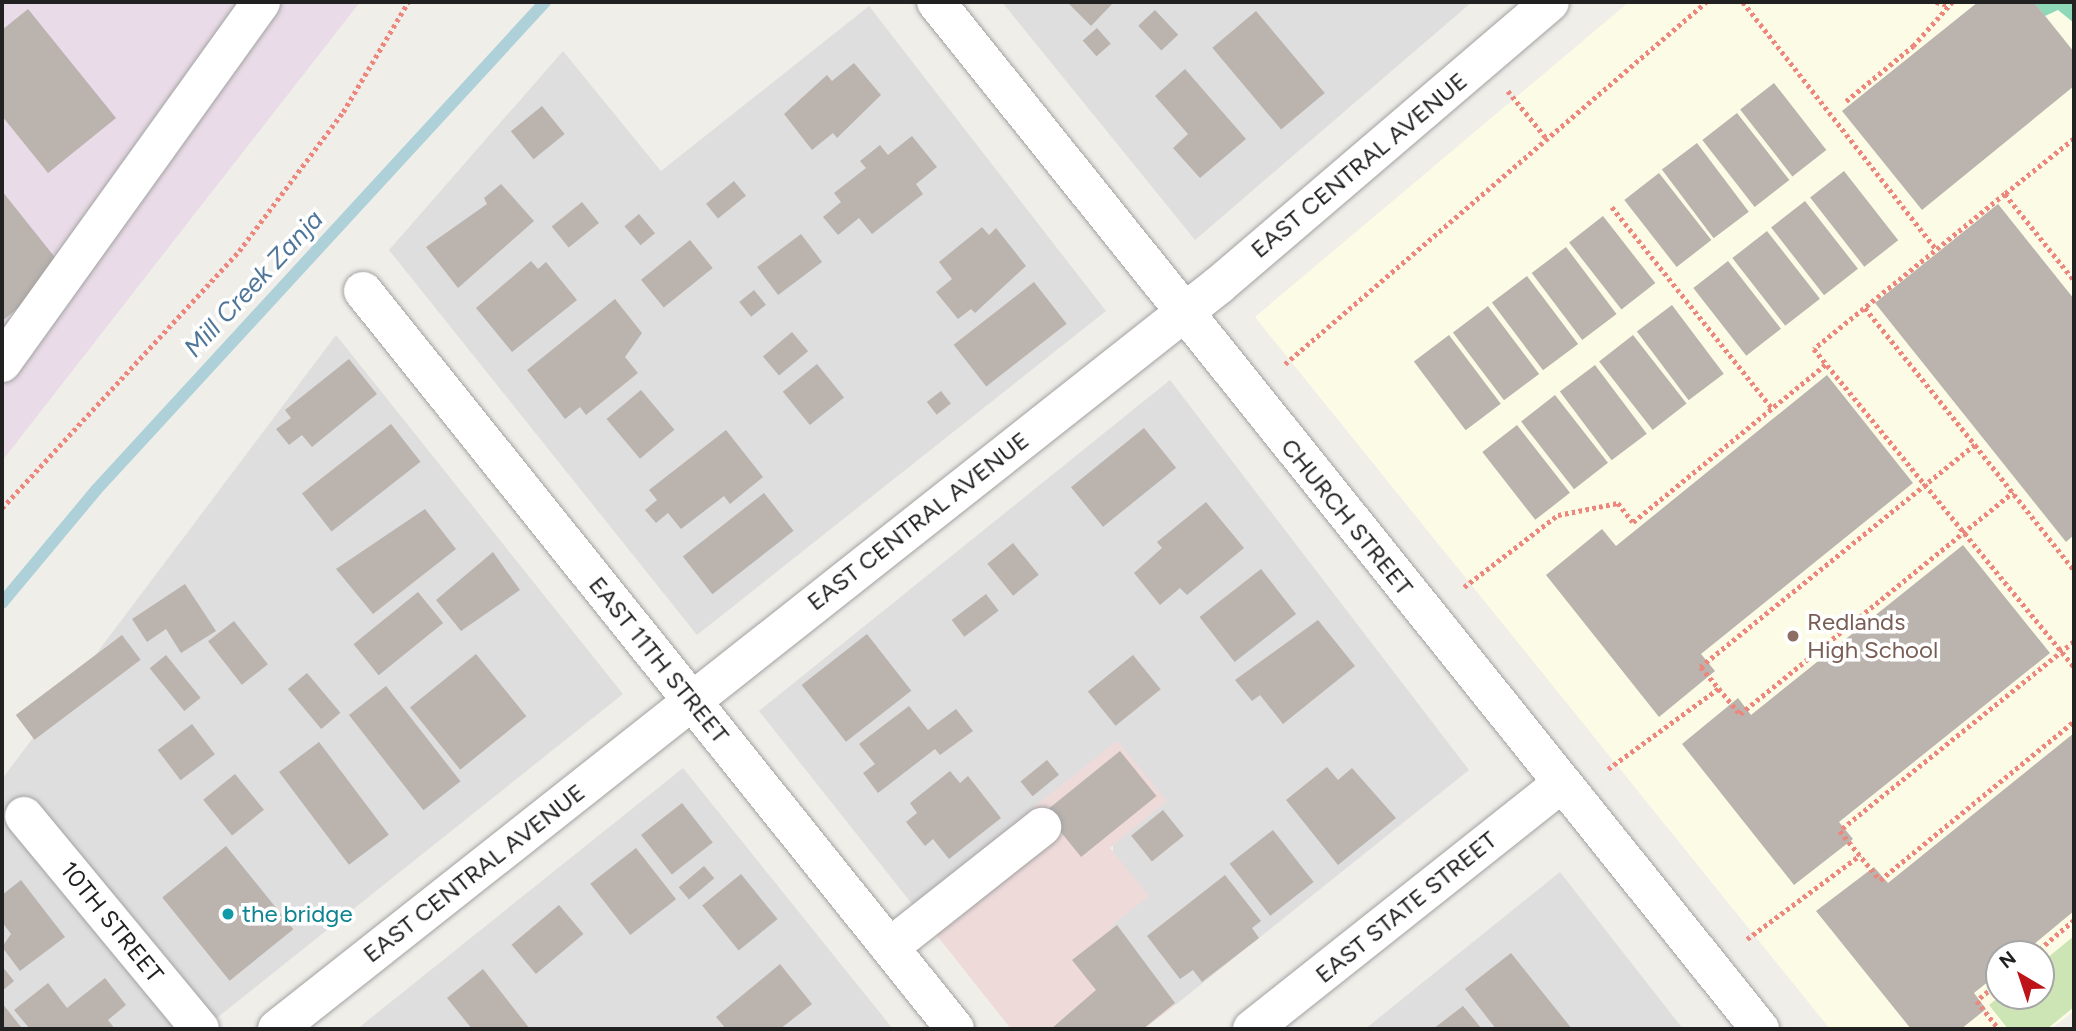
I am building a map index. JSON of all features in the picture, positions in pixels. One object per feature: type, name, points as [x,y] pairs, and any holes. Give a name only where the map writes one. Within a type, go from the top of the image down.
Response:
[{"type":"street","points":[[2,363],[261,2]]},
{"type":"street","name":"CHURCH STREET","points":[[936,2],[1561,784],[1750,1026]]},
{"type":"street","name":"EAST CENTRAL AVENUE","points":[[277,1029],[1183,312],[1550,2]]},
{"type":"street","name":"EAST 11TH STREET","points":[[363,291],[955,1029]]},
{"type":"street","name":"EAST STATE STREET","points":[[1252,1029],[1561,784]]},
{"type":"street","name":"10TH STREET","points":[[24,816],[200,1029]]},
{"type":"street","points":[[890,947],[1042,827]]},
{"type":"path","points":[[2,508],[239,251],[343,112],[408,2]]},
{"type":"path","points":[[1285,364],[1706,2]]},
{"type":"path","points":[[1743,2],[1937,250]]},
{"type":"path","points":[[1936,2],[1950,4]]},
{"type":"path","points":[[1846,101],[1913,46],[1950,4]]},
{"type":"path","points":[[1482,61],[1548,139]]},
{"type":"path","points":[[2074,139],[1814,349],[2074,667]]},
{"type":"path","points":[[2005,194],[2074,281]]},
{"type":"path","points":[[1612,207],[1772,408]]},
{"type":"path","points":[[1865,307],[2074,570]]},
{"type":"path","points":[[1464,587],[1558,515],[1618,503],[1633,522],[1826,364]]},
{"type":"path","points":[[1975,445],[1701,667],[1740,714],[2013,492]]},
{"type":"path","points":[[2074,642],[1840,831],[1880,880],[2074,720]]},
{"type":"path","points":[[1608,769],[1718,688]]},
{"type":"path","points":[[1747,939],[1860,855]]},
{"type":"path","points":[[2050,940],[2074,920]]},
{"type":"path","points":[[1985,994],[1977,1001],[1999,1029]]},
{"type":"shaded area","points":[[2,2],[360,2],[2,461]]},
{"type":"shaded area","points":[[1002,2],[1472,2],[1195,240]]},
{"type":"shaded area","name":"Redlands High School","points":[[1629,2],[2074,2],[2074,1011],[2051,1029],[1830,1029],[1255,317]]},
{"type":"shaded area","points":[[869,6],[1106,311],[697,635],[389,250],[563,51],[661,171]]},
{"type":"shaded area","points":[[336,335],[623,694],[203,1029],[2,1029],[2,779]]},
{"type":"shaded area","points":[[1170,380],[1469,770],[1174,1006],[1110,927],[1117,742],[912,904],[759,711]]},
{"type":"shaded area","points":[[1117,741],[1167,801],[1110,848],[1149,896],[1110,927],[1174,1006],[1144,1029],[1011,1029],[912,904]]},
{"type":"shaded area","points":[[683,768],[893,1029],[357,1029]]},
{"type":"shaded area","points":[[1560,872],[1683,1029],[1365,1029]]},
{"type":"green space","points":[[2034,2],[2074,2],[2074,23],[2058,10],[2045,16]]},
{"type":"green space","points":[[2074,936],[2074,1007],[2047,1029],[2008,1029],[1993,1010],[2055,1010],[2055,952]]},
{"type":"building","points":[[1067,2],[1114,2],[1091,26]]},
{"type":"building","points":[[1978,2],[2034,2],[2074,52],[2074,86],[1922,210],[1842,111]]},
{"type":"building","points":[[28,9],[116,118],[48,173],[2,116],[2,30]]},
{"type":"building","points":[[1155,10],[1178,35],[1161,51],[1138,26]]},
{"type":"building","points":[[1256,11],[1325,93],[1281,130],[1212,48]]},
{"type":"building","points":[[1097,28],[1111,44],[1096,56],[1083,40]]},
{"type":"building","points":[[854,63],[881,95],[837,138],[833,133],[812,150],[784,114],[827,75],[832,81]]},
{"type":"building","points":[[1185,69],[1246,139],[1200,178],[1173,148],[1188,134],[1155,96]]},
{"type":"building","points":[[1774,83],[1826,150],[1792,176],[1740,109]]},
{"type":"building","points":[[542,106],[565,134],[534,159],[511,131]]},
{"type":"building","points":[[1737,113],[1789,180],[1755,207],[1702,140]]},
{"type":"building","points":[[912,136],[937,167],[916,184],[923,194],[872,234],[859,218],[838,235],[823,217],[841,202],[834,193],[866,168],[860,161],[880,145],[888,155]]},
{"type":"building","points":[[1697,143],[1749,212],[1714,238],[1662,169]]},
{"type":"building","points":[[1844,171],[1898,240],[1864,267],[1810,197]]},
{"type":"building","points":[[1659,173],[1711,240],[1677,267],[1624,200]]},
{"type":"building","points":[[734,181],[746,196],[718,218],[706,204]]},
{"type":"building","points":[[501,184],[534,221],[458,288],[426,247],[487,204],[484,198]]},
{"type":"building","points":[[2,191],[65,270],[2,321]]},
{"type":"building","points":[[1805,201],[1858,269],[1824,295],[1771,227]]},
{"type":"building","points":[[582,202],[599,223],[569,248],[552,227]]},
{"type":"building","points":[[1998,204],[2074,299],[2074,535],[2066,542],[1875,303]]},
{"type":"building","points":[[639,214],[655,233],[641,245],[624,226]]},
{"type":"building","points":[[1603,216],[1655,283],[1621,309],[1569,242]]},
{"type":"building","points":[[982,227],[989,235],[996,228],[1026,266],[975,313],[971,309],[958,319],[936,292],[952,279],[939,262]]},
{"type":"building","points":[[1767,231],[1820,299],[1785,326],[1732,258]]},
{"type":"building","points":[[801,234],[822,262],[778,295],[757,267]]},
{"type":"building","points":[[690,240],[713,268],[664,308],[641,280]]},
{"type":"building","points":[[1566,247],[1617,314],[1582,340],[1532,273]]},
{"type":"building","points":[[531,261],[538,269],[546,262],[577,300],[512,352],[476,308]]},
{"type":"building","points":[[1728,261],[1781,329],[1746,356],[1693,288]]},
{"type":"building","points":[[1527,276],[1578,344],[1543,370],[1492,302]]},
{"type":"building","points":[[1034,282],[1067,324],[986,387],[954,345]]},
{"type":"building","points":[[754,290],[766,305],[751,317],[739,302]]},
{"type":"building","points":[[615,299],[642,333],[625,357],[638,373],[586,415],[580,407],[565,419],[527,370]]},
{"type":"building","points":[[1672,305],[1724,374],[1689,400],[1637,331]]},
{"type":"building","points":[[1488,306],[1539,374],[1504,400],[1453,332]]},
{"type":"building","points":[[792,332],[808,351],[779,376],[763,356]]},
{"type":"building","points":[[1449,335],[1501,404],[1466,430],[1414,361]]},
{"type":"building","points":[[1633,335],[1687,404],[1653,430],[1599,361]]},
{"type":"building","points":[[349,359],[377,394],[312,447],[302,435],[289,445],[276,429],[291,418],[285,410]]},
{"type":"building","points":[[817,364],[844,397],[810,425],[783,392]]},
{"type":"building","points":[[1595,365],[1647,434],[1612,460],[1560,391]]},
{"type":"building","points":[[1827,375],[1913,483],[1701,654],[1715,671],[1659,717],[1546,575],[1602,529],[1616,546]]},
{"type":"building","points":[[641,390],[674,430],[640,459],[607,419]]},
{"type":"building","points":[[941,391],[951,404],[937,415],[927,402]]},
{"type":"building","points":[[1555,395],[1608,463],[1574,489],[1521,421]]},
{"type":"building","points":[[391,424],[421,462],[332,531],[302,494]]},
{"type":"building","points":[[1517,425],[1570,493],[1535,520],[1482,452]]},
{"type":"building","points":[[1144,428],[1176,468],[1103,527],[1071,487]]},
{"type":"building","points":[[726,430],[763,477],[730,504],[724,496],[681,529],[668,513],[656,523],[645,510],[657,500],[649,490]]},
{"type":"building","points":[[764,493],[794,531],[712,594],[683,556]]},
{"type":"building","points":[[1206,502],[1244,548],[1187,595],[1180,588],[1160,605],[1134,573],[1162,548],[1157,542]]},
{"type":"building","points":[[425,509],[456,549],[373,614],[336,569]]},
{"type":"building","points":[[1013,543],[1039,575],[1013,596],[987,564]]},
{"type":"building","points":[[1963,545],[2050,653],[1839,822],[1853,839],[1794,885],[1682,744],[1738,698],[1751,715]]},
{"type":"building","points":[[493,552],[520,590],[461,631],[436,600]]},
{"type":"building","points":[[1261,569],[1296,614],[1235,662],[1200,617]]},
{"type":"building","points":[[185,584],[216,631],[181,653],[166,629],[147,642],[132,619]]},
{"type":"building","points":[[418,592],[443,623],[379,675],[353,644]]},
{"type":"building","points":[[986,594],[999,611],[964,637],[952,620]]},
{"type":"building","points":[[1318,620],[1355,666],[1283,724],[1260,695],[1252,701],[1235,680]]},
{"type":"building","points":[[234,621],[268,664],[242,685],[208,641]]},
{"type":"building","points":[[867,634],[911,691],[846,742],[802,685]]},
{"type":"building","points":[[122,635],[141,660],[34,740],[16,715]]},
{"type":"building","points":[[476,654],[526,716],[460,770],[410,707]]},
{"type":"building","points":[[166,655],[201,698],[184,711],[150,668]]},
{"type":"building","points":[[1133,655],[1161,689],[1116,726],[1088,692]]},
{"type":"building","points":[[307,673],[340,713],[321,729],[288,689]]},
{"type":"building","points":[[386,686],[460,781],[423,810],[349,715]]},
{"type":"building","points":[[909,706],[928,730],[956,709],[973,731],[940,755],[935,749],[878,793],[863,773],[875,764],[859,744]]},
{"type":"building","points":[[192,724],[215,754],[181,780],[158,750]]},
{"type":"building","points":[[2074,733],[2074,911],[2039,940],[1985,940],[1985,984],[1974,993],[1985,1010],[1961,1029],[1911,1029],[1816,911],[1874,867],[1888,883]]},
{"type":"building","points":[[319,742],[389,835],[349,865],[279,772]]},
{"type":"building","points":[[1120,751],[1157,796],[1081,857],[1045,812]]},
{"type":"building","points":[[1047,760],[1059,775],[1033,796],[1021,781]]},
{"type":"building","points":[[1327,767],[1338,780],[1352,768],[1396,818],[1338,865],[1286,800]]},
{"type":"building","points":[[950,771],[960,783],[968,776],[1001,818],[949,859],[933,839],[925,846],[906,822],[917,813],[910,803]]},
{"type":"building","points":[[235,774],[264,810],[232,836],[203,800]]},
{"type":"building","points":[[682,803],[713,842],[672,874],[641,835]]},
{"type":"building","points":[[1163,810],[1184,836],[1152,861],[1131,836]]},
{"type":"building","points":[[1273,830],[1314,882],[1270,916],[1230,864]]},
{"type":"building","name":"the bridge","points":[[226,846],[293,929],[230,981],[162,898]]},
{"type":"building","points":[[636,848],[676,899],[630,935],[590,884]]},
{"type":"building","points":[[704,866],[714,878],[689,899],[679,887]]},
{"type":"building","points":[[741,874],[778,919],[739,951],[702,905]]},
{"type":"building","points":[[1225,875],[1261,921],[1252,928],[1259,938],[1202,982],[1193,970],[1180,979],[1147,936]]},
{"type":"building","points":[[21,880],[65,937],[20,971],[2,947],[11,934],[2,922],[2,895]]},
{"type":"building","points":[[559,905],[583,934],[536,974],[512,945]]},
{"type":"building","points":[[1117,925],[1175,1003],[1143,1029],[1051,1029],[1096,990],[1072,960]]},
{"type":"building","points":[[1511,953],[1572,1029],[1496,1029],[1465,989]]},
{"type":"building","points":[[780,964],[812,1004],[780,1029],[726,1029],[716,1017]]},
{"type":"building","points":[[2,966],[14,981],[2,991]]},
{"type":"building","points":[[483,969],[530,1029],[472,1029],[447,998]]},
{"type":"building","points":[[105,978],[126,1005],[108,1020],[115,1029],[30,1029],[14,1010],[48,983],[67,1008]]},
{"type":"building","points":[[2,1003],[21,1027],[2,1029]]},
{"type":"building","points":[[1463,1006],[1482,1029],[1433,1029]]},
{"type":"waterway","name":"Mill Creek Zanja","points":[[2,603],[97,489],[545,2]]},
{"type":"place","name":"Redlands High School","points":[[1793,636]]},
{"type":"place","name":"the bridge","points":[[228,914]]}]
